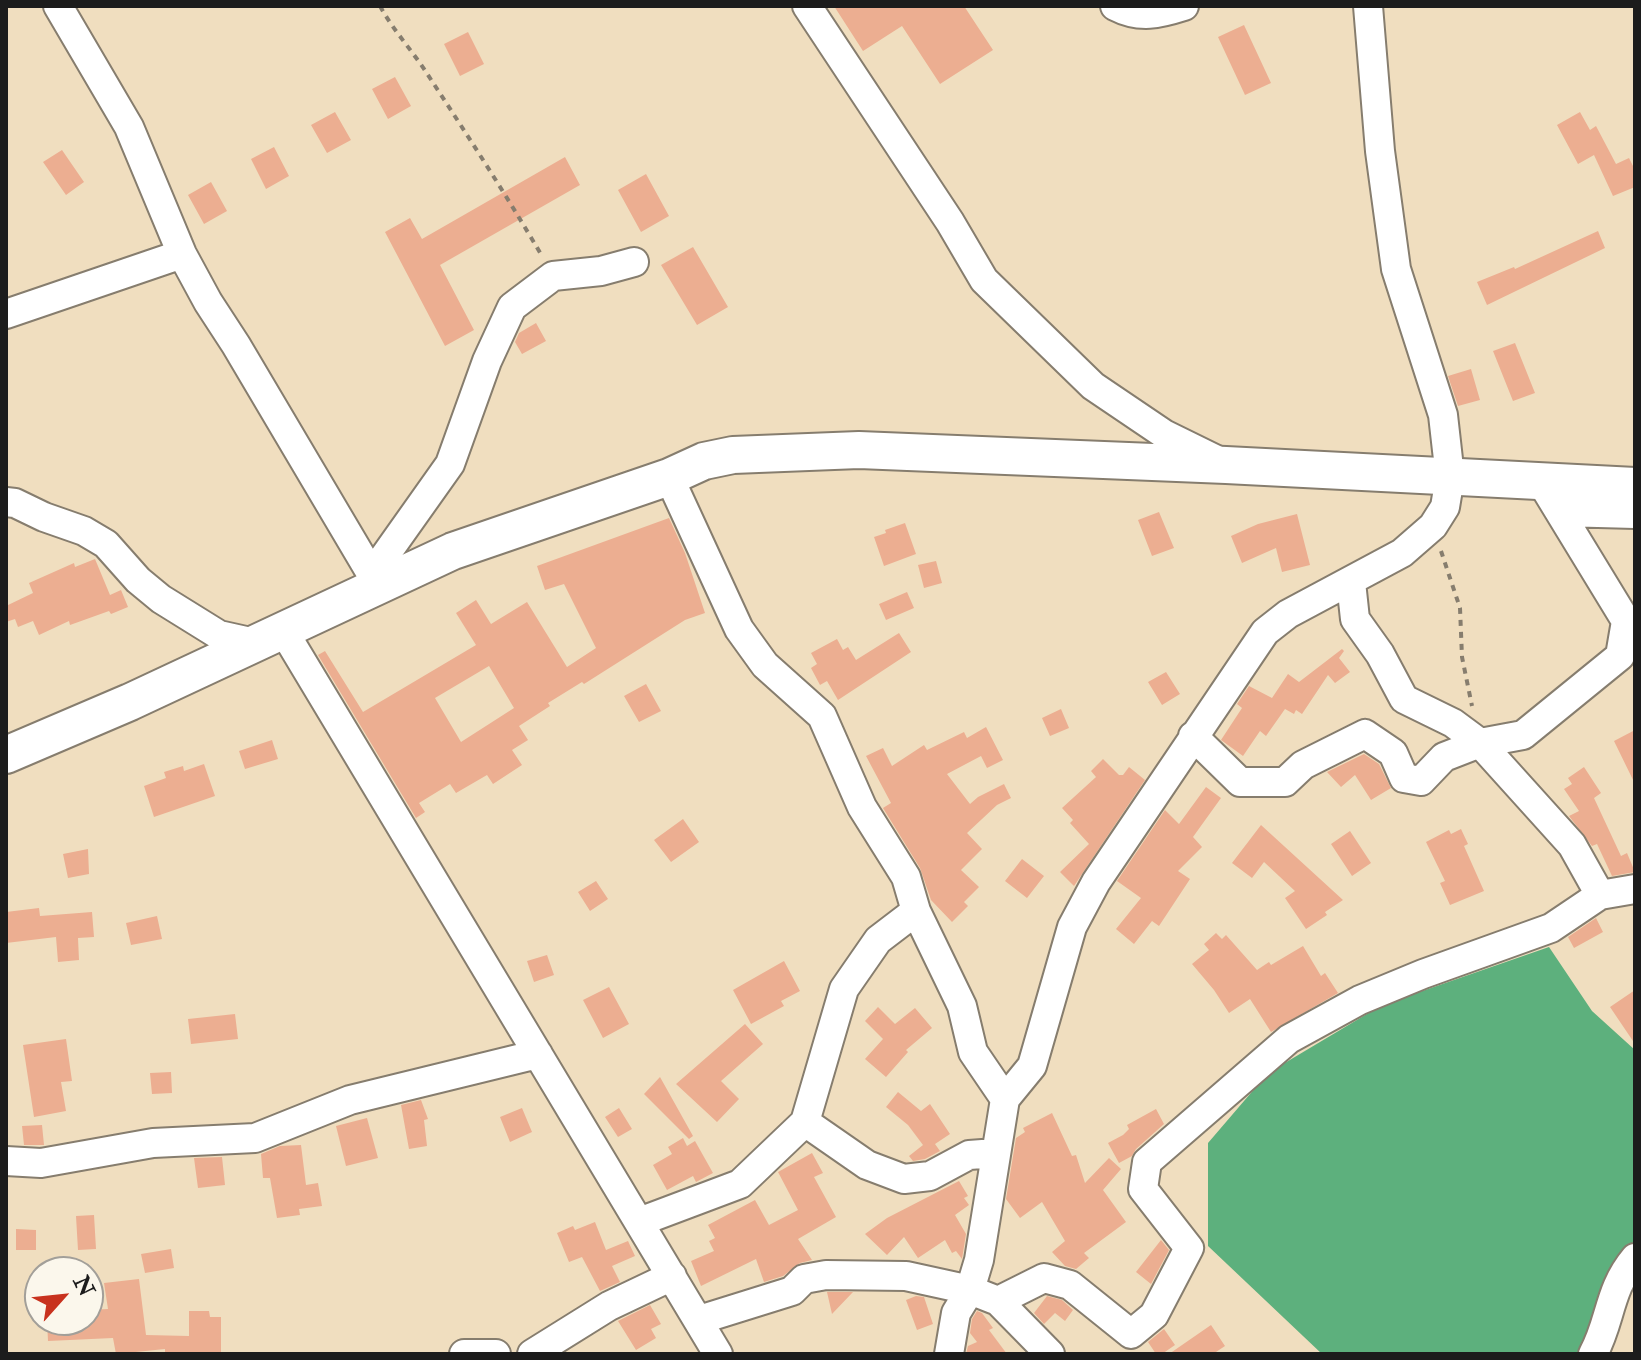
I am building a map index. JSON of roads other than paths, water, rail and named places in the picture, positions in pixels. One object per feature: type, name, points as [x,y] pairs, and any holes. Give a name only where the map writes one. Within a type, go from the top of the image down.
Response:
[{"type":"main road","points":[[6,755],[130,702],[269,636],[375,579],[669,477],[704,461],[733,455],[859,450],[1635,486]]},
{"type":"street","points":[[58,6],[129,127],[182,254],[208,302],[375,579],[450,464],[487,361],[512,307],[553,276],[601,271],[634,262]]},
{"type":"street","points":[[807,6],[950,222],[984,280],[1093,386],[1164,434],[1226,465]]},
{"type":"street","points":[[1115,6],[1136,15],[1154,15],[1184,6]]},
{"type":"street","points":[[949,1354],[956,1313],[970,1290],[979,1260],[1005,1099],[1032,1066],[1072,927],[1096,882],[1265,632],[1288,614],[1402,553],[1433,526],[1445,507],[1450,477],[1443,415],[1396,269],[1380,151],[1368,6]]},
{"type":"street","points":[[6,314],[182,254]]},
{"type":"street","points":[[669,477],[739,629],[765,665],[822,716],[862,807],[906,877],[916,911],[962,1006],[973,1052],[1005,1099]]},
{"type":"street","points":[[1193,736],[1240,782],[1285,782],[1303,765],[1365,734],[1393,753],[1404,778],[1421,781],[1444,757],[1480,743],[1523,735],[1620,656],[1630,632],[1540,480]]},
{"type":"street","points":[[6,502],[84,531],[106,544],[138,580],[161,599],[219,635],[269,636],[538,1054],[718,1354]]},
{"type":"street","points":[[1561,512],[1635,514]]},
{"type":"street","points":[[1351,582],[1355,619],[1380,654],[1404,699],[1453,723],[1480,743],[1572,845],[1600,895]]},
{"type":"street","points":[[998,1301],[1044,1278],[1070,1285],[1131,1334],[1154,1315],[1189,1248],[1143,1189],[1147,1162],[1289,1039],[1360,1000],[1551,928],[1600,895],[1635,889]]},
{"type":"street","points":[[639,1222],[740,1184],[805,1122],[844,989],[878,940],[916,911]]},
{"type":"street","points":[[6,1161],[41,1163],[153,1143],[255,1138],[350,1100],[538,1054]]},
{"type":"street","points":[[805,1122],[867,1165],[904,1179],[930,1176],[969,1155],[996,1153]]},
{"type":"street","points":[[1593,1354],[1612,1296],[1635,1258]]},
{"type":"street","points":[[699,1320],[792,1291],[804,1279],[826,1275],[906,1276],[970,1290],[998,1301],[1050,1354]]},
{"type":"street","points":[[532,1354],[609,1306],[672,1276]]},
{"type":"street","points":[[464,1354],[496,1354]]}]
